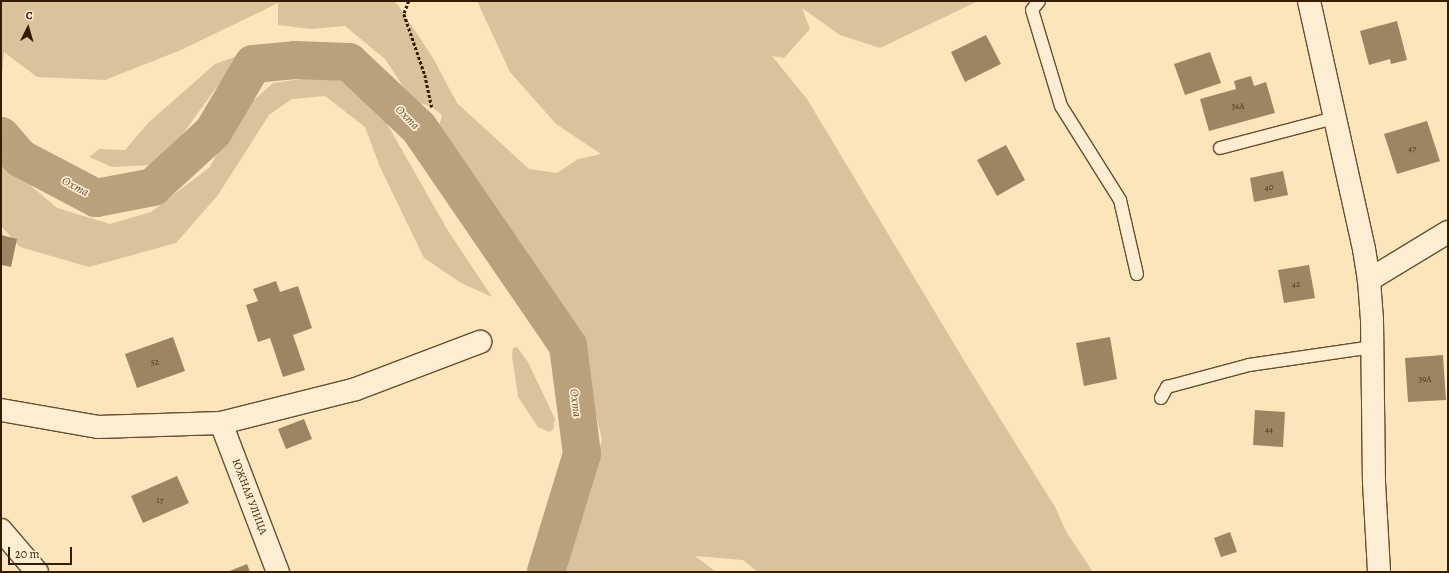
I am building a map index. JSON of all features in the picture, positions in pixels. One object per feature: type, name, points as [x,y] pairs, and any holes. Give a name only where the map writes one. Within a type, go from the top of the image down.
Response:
[{"type":"street","points":[[1309,1],[1364,249],[1369,280],[1372,347],[1374,482],[1379,572]]},
{"type":"street","points":[[1369,280],[1448,232]]},
{"type":"street","points":[[1,410],[98,427],[220,423],[356,389],[480,342]]},
{"type":"street","name":"ЮЖНАЯ УЛИЦА","points":[[220,423],[278,572]]},
{"type":"street","points":[[1,530],[37,572]]},
{"type":"lane","points":[[1039,1],[1032,10],[1061,106],[1120,200],[1137,274]]},
{"type":"lane","points":[[1220,148],[1334,118]]},
{"type":"lane","points":[[1161,398],[1167,387],[1249,365],[1372,347]]},
{"type":"path","points":[[409,1],[404,14],[425,75],[432,106]]},
{"type":"shaded area","points":[[1,1],[393,1],[398,5],[433,58],[457,103],[529,169],[557,173],[578,159],[601,154],[556,124],[510,72],[477,1],[978,1],[880,48],[840,35],[802,8],[810,29],[784,58],[772,56],[807,99],[968,367],[1055,507],[1067,533],[1093,572],[758,572],[743,560],[695,556],[716,572],[566,572],[602,440],[576,331],[438,131],[442,115],[432,107],[412,100],[385,59],[345,26],[310,29],[278,25],[278,3],[181,50],[105,80],[37,77],[4,52],[1,88]]},
{"type":"shaded area","points":[[240,55],[182,135],[154,165],[112,167],[89,157],[99,149],[125,150],[148,123],[215,64]]},
{"type":"shaded area","points":[[316,77],[353,83],[386,122],[447,229],[492,297],[461,283],[424,258],[380,167],[365,127],[325,96],[292,99],[269,115],[218,195],[176,243],[89,267],[20,247],[1,226],[1,160],[57,208],[110,224],[151,212],[210,167],[236,116],[273,83]]},
{"type":"shaded area","points":[[517,347],[528,362],[555,419],[553,430],[549,432],[538,427],[518,397],[512,355],[513,348]]},
{"type":"building","points":[[1397,21],[1407,60],[1391,64],[1390,59],[1369,65],[1360,31]]},
{"type":"building","points":[[986,35],[1001,64],[965,82],[951,52]]},
{"type":"building","points":[[1210,52],[1221,83],[1185,95],[1174,64]]},
{"type":"building","points":[[1251,76],[1254,86],[1266,82],[1275,113],[1209,131],[1200,99],[1236,89],[1234,81]]},
{"type":"building","points":[[1427,121],[1440,161],[1397,174],[1384,134]]},
{"type":"building","points":[[1006,145],[1025,180],[997,196],[977,160]]},
{"type":"building","points":[[1283,171],[1288,195],[1254,202],[1250,178]]},
{"type":"building","points":[[1,235],[17,239],[11,267],[2,265]]},
{"type":"building","points":[[1309,265],[1315,298],[1284,303],[1278,270]]},
{"type":"building","points":[[276,281],[280,292],[298,286],[312,328],[293,335],[305,370],[283,377],[270,338],[258,342],[246,305],[258,301],[253,289]]},
{"type":"building","points":[[173,337],[185,371],[137,388],[125,354]]},
{"type":"building","points":[[1110,337],[1117,379],[1084,386],[1076,343]]},
{"type":"building","points":[[1443,355],[1446,400],[1408,402],[1405,358]]},
{"type":"building","points":[[1255,410],[1285,412],[1283,447],[1253,445]]},
{"type":"building","points":[[304,419],[312,439],[286,449],[278,429]]},
{"type":"building","points":[[177,476],[189,503],[143,523],[131,496]]},
{"type":"building","points":[[1230,532],[1237,552],[1221,557],[1214,538]]},
{"type":"building","points":[[247,564],[250,572],[227,572]]},
{"type":"waterway","name":"Охта","points":[[1,136],[20,158],[96,198],[153,187],[213,132],[253,64],[295,60],[349,62],[419,128],[568,346],[582,454],[546,572]]}]
